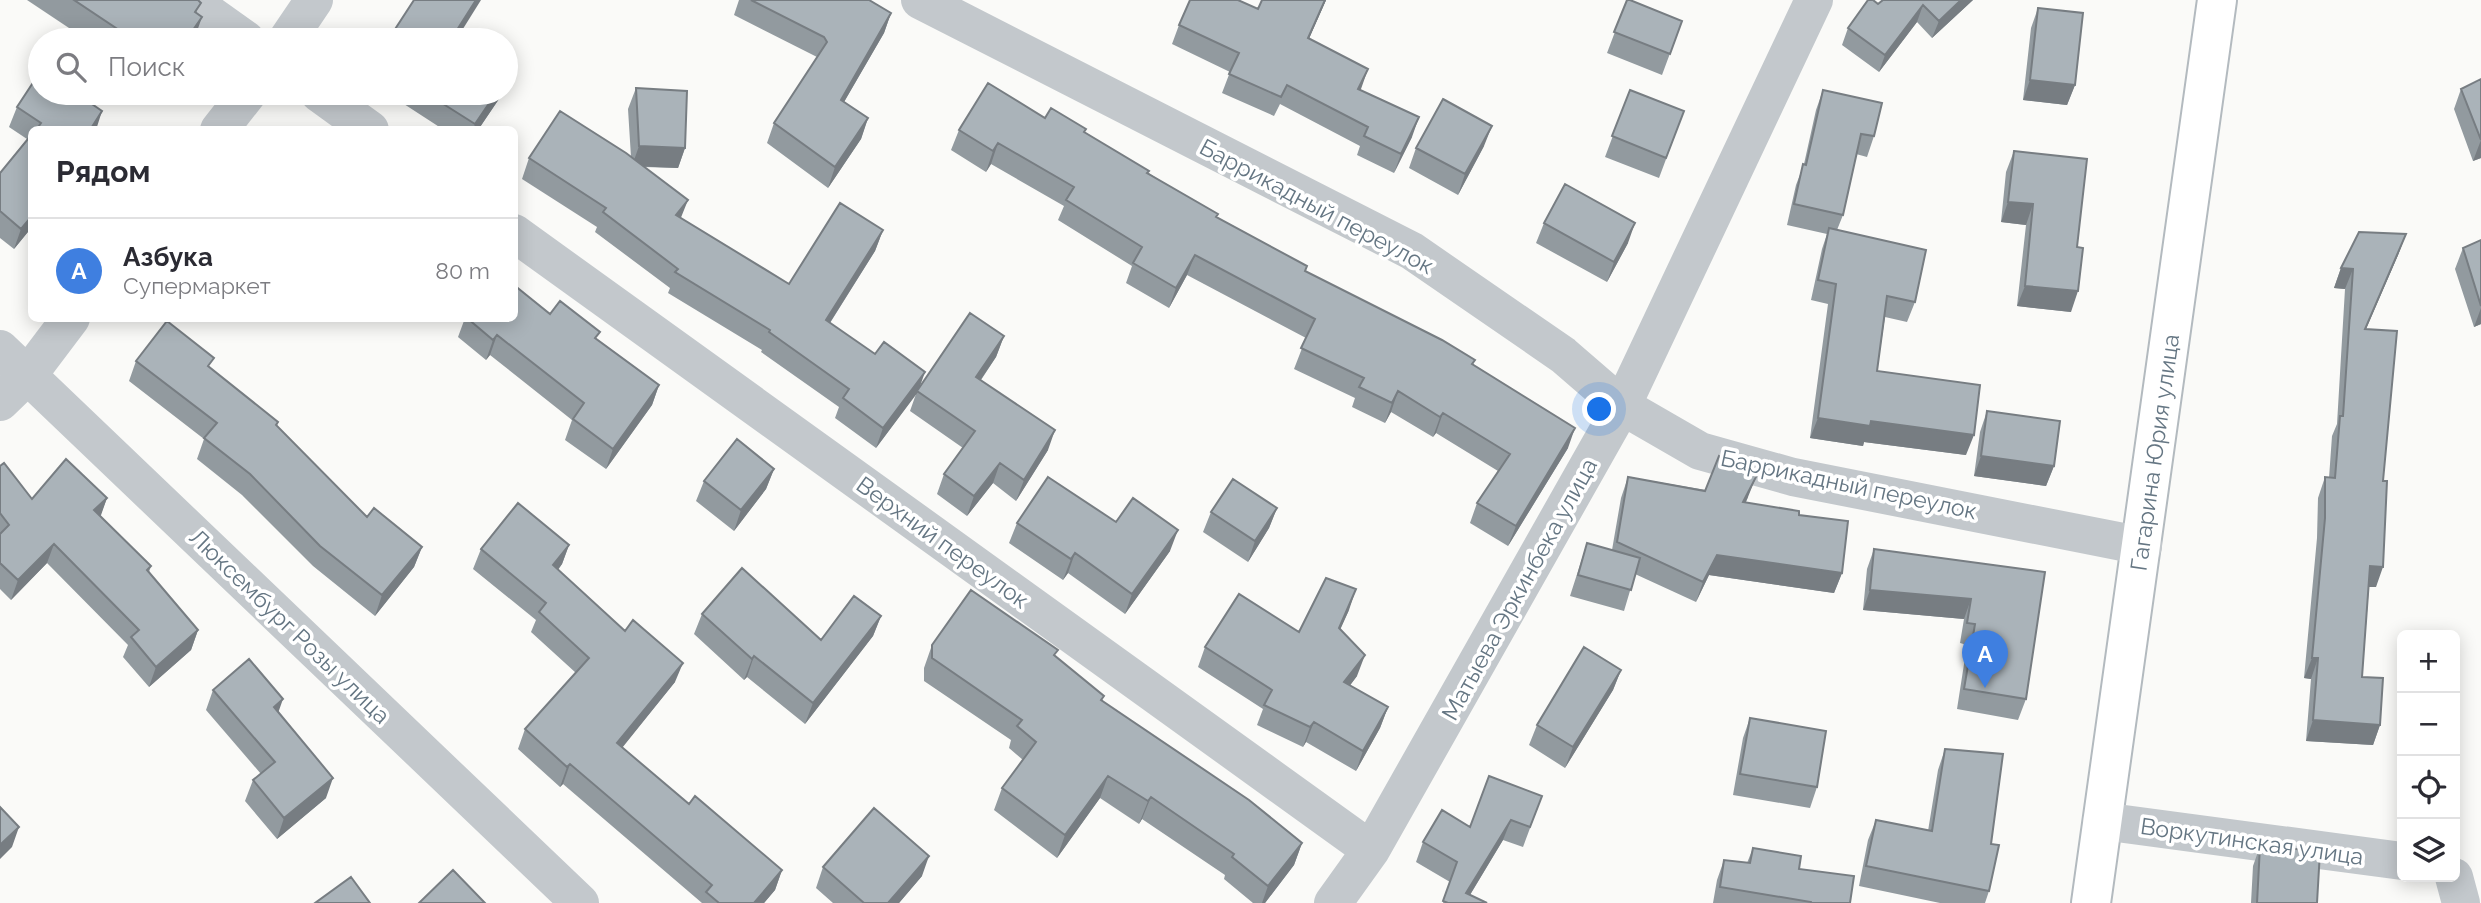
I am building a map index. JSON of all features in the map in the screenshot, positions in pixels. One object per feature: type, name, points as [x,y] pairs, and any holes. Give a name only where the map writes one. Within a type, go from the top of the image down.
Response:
[{"type":"main road","name":"Гагарина Юрия улица","points":[[2091,903],[2143,546],[2217,0]]},
{"type":"street","points":[[190,0],[229,28]]},
{"type":"street","points":[[295,28],[314,0]]},
{"type":"street","name":"Баррикадный переулок","points":[[920,0],[1412,251],[1563,355],[1622,406],[1700,451],[1747,466],[2143,546]]},
{"type":"street","name":"Матыева Эркинбека улица","points":[[1333,903],[1371,850],[1622,406],[1814,0]]},
{"type":"street","points":[[222,126],[239,105]]},
{"type":"street","points":[[336,105],[364,126]]},
{"type":"street","name":"Верхний переулок","points":[[518,236],[1371,850]]},
{"type":"street","points":[[0,402],[28,374],[68,322]]},
{"type":"street","name":"Люксембург Розы улица","points":[[0,349],[580,903]]},
{"type":"street","name":"Воркутинская улица","points":[[2102,821],[2397,860]]},
{"type":"street","points":[[2455,882],[2461,903]]},
{"type":"building","points":[[74,0],[198,0],[201,3],[195,12],[202,17],[194,28],[116,28]]},
{"type":"building","points":[[414,0],[476,0],[458,28],[396,28]]},
{"type":"building","points":[[751,0],[869,0],[891,13],[841,100],[868,118],[835,167],[774,123],[827,42],[824,37]]},
{"type":"building","points":[[1190,0],[1238,0],[1258,9],[1262,0],[1325,0],[1308,38],[1368,69],[1358,89],[1419,117],[1401,154],[1364,136],[1368,127],[1287,85],[1281,97],[1229,74],[1239,53],[1179,25]]},
{"type":"building","points":[[1627,0],[1682,21],[1670,54],[1614,32]]},
{"type":"building","points":[[1868,0],[1878,4],[1883,0],[1961,0],[1939,21],[1923,5],[1885,55],[1848,28]]},
{"type":"building","points":[[2038,8],[2083,13],[2075,85],[2030,80]]},
{"type":"building","points":[[2481,79],[2481,140],[2461,89]]},
{"type":"building","points":[[988,83],[1045,118],[1051,108],[1086,129],[1084,132],[1149,171],[1147,173],[1218,214],[1216,217],[1307,266],[1305,271],[1442,340],[1475,360],[1472,364],[1575,428],[1516,526],[1477,503],[1510,454],[1443,413],[1440,417],[1398,391],[1392,403],[1359,387],[1364,378],[1301,348],[1315,319],[1195,255],[1176,288],[1133,263],[1142,247],[1066,200],[1074,187],[998,143],[993,151],[959,130]]},
{"type":"building","points":[[636,88],[687,91],[685,148],[639,146]]},
{"type":"building","points":[[28,90],[28,105],[93,105],[102,111],[93,126],[39,126],[41,123],[17,107]]},
{"type":"building","points":[[1630,90],[1684,111],[1666,158],[1612,136]]},
{"type":"building","points":[[1823,90],[1882,103],[1874,136],[1861,134],[1843,215],[1794,204]]},
{"type":"building","points":[[1443,99],[1492,126],[1465,174],[1416,148]]},
{"type":"building","points":[[445,105],[488,105],[475,124]]},
{"type":"building","points":[[560,111],[626,153],[688,200],[676,215],[789,284],[840,203],[883,230],[826,320],[875,354],[884,342],[925,372],[883,428],[843,398],[849,389],[769,332],[770,330],[675,272],[678,269],[603,212],[606,208],[529,158]]},
{"type":"building","points":[[28,139],[28,221],[21,229],[0,211],[0,173]]},
{"type":"building","points":[[2014,151],[2087,159],[2077,247],[2083,248],[2078,291],[2025,286],[2033,204],[2008,202]]},
{"type":"building","points":[[1565,184],[1635,223],[1614,262],[1544,223]]},
{"type":"building","points":[[1829,228],[1926,250],[1915,302],[1887,296],[1877,371],[1980,385],[1974,435],[1871,421],[1870,426],[1818,418],[1836,284],[1818,280]]},
{"type":"building","points":[[2359,232],[2406,234],[2365,329],[2397,331],[2383,481],[2387,481],[2383,567],[2370,566],[2362,677],[2383,678],[2380,725],[2313,720],[2318,658],[2312,658],[2325,518],[2325,477],[2335,478],[2340,416],[2343,416],[2353,269],[2341,268]]},
{"type":"building","points":[[2481,240],[2481,306],[2463,248]]},
{"type":"building","points":[[518,288],[550,314],[560,301],[600,332],[595,338],[659,385],[613,449],[573,419],[584,403],[497,335],[493,340],[472,322],[518,322]]},
{"type":"building","points":[[970,313],[1004,336],[976,377],[1055,430],[1024,480],[1000,463],[974,496],[944,474],[975,431],[917,391]]},
{"type":"building","points":[[168,322],[214,358],[208,366],[278,422],[276,425],[367,517],[374,508],[422,547],[382,595],[320,546],[250,474],[204,438],[217,423],[136,361]]},
{"type":"building","points":[[1987,411],[2060,421],[2054,466],[1981,456]]},
{"type":"building","points":[[737,439],[774,469],[741,510],[704,481]]},
{"type":"building","points":[[1719,456],[1756,477],[1743,502],[1799,511],[1799,515],[1848,521],[1842,573],[1717,555],[1703,582],[1617,542],[1628,477],[1705,491]]},
{"type":"building","points":[[66,459],[107,498],[94,510],[151,566],[147,570],[198,630],[156,667],[131,637],[139,630],[54,544],[18,580],[0,563],[0,534],[9,525],[0,513],[0,466],[4,463],[32,499]]},
{"type":"building","points":[[1048,477],[1116,522],[1133,498],[1178,530],[1132,594],[1075,553],[1071,559],[1017,523]]},
{"type":"building","points":[[1233,479],[1277,508],[1255,541],[1211,512]]},
{"type":"building","points":[[518,503],[569,545],[553,565],[625,631],[633,620],[683,663],[617,743],[689,804],[695,796],[782,870],[754,903],[719,903],[706,892],[712,885],[570,764],[567,767],[525,729],[589,658],[539,612],[546,603],[481,549]]},
{"type":"building","points":[[1587,543],[1640,558],[1631,590],[1578,575]]},
{"type":"building","points":[[1874,549],[2045,572],[2026,699],[1964,689],[1975,624],[1967,623],[1971,599],[1870,590]]},
{"type":"building","points":[[742,568],[821,640],[854,596],[881,616],[813,703],[754,656],[752,659],[702,614]]},
{"type":"building","points":[[1326,578],[1356,589],[1339,628],[1365,655],[1344,682],[1388,707],[1363,751],[1314,722],[1310,727],[1264,705],[1272,690],[1205,647],[1239,594],[1299,632]]},
{"type":"building","points":[[971,590],[1058,650],[1054,655],[1104,696],[1101,700],[1249,800],[1302,843],[1268,886],[1232,857],[1234,854],[1151,797],[1148,801],[1108,776],[1065,835],[1002,788],[1036,742],[1017,726],[1022,720],[932,658],[932,645]]},
{"type":"building","points":[[1584,647],[1621,670],[1573,747],[1537,725]]},
{"type":"building","points":[[249,659],[283,699],[274,707],[333,778],[284,818],[253,780],[275,762],[213,690]]},
{"type":"building","points":[[1750,718],[1826,731],[1817,787],[1740,774]]},
{"type":"building","points":[[1945,749],[2003,754],[1991,844],[1999,845],[1989,891],[1866,866],[1876,820],[1932,831]]},
{"type":"building","points":[[1489,776],[1542,796],[1530,827],[1511,820],[1466,893],[1487,903],[1448,903],[1443,901],[1457,862],[1423,842],[1442,810],[1470,827]]},
{"type":"building","points":[[0,807],[19,827],[0,845]]},
{"type":"building","points":[[874,808],[929,856],[888,903],[864,903],[823,867]]},
{"type":"building","points":[[2260,846],[2320,851],[2317,903],[2257,903]]},
{"type":"building","points":[[1753,848],[1801,856],[1799,869],[1854,876],[1850,903],[1811,903],[1720,887],[1724,860],[1750,863]]},
{"type":"building","points":[[453,870],[485,903],[419,903]]},
{"type":"building","points":[[351,877],[370,903],[315,903]]},
{"type":"place","name":"Азбука","points":[[1985,688]]}]
